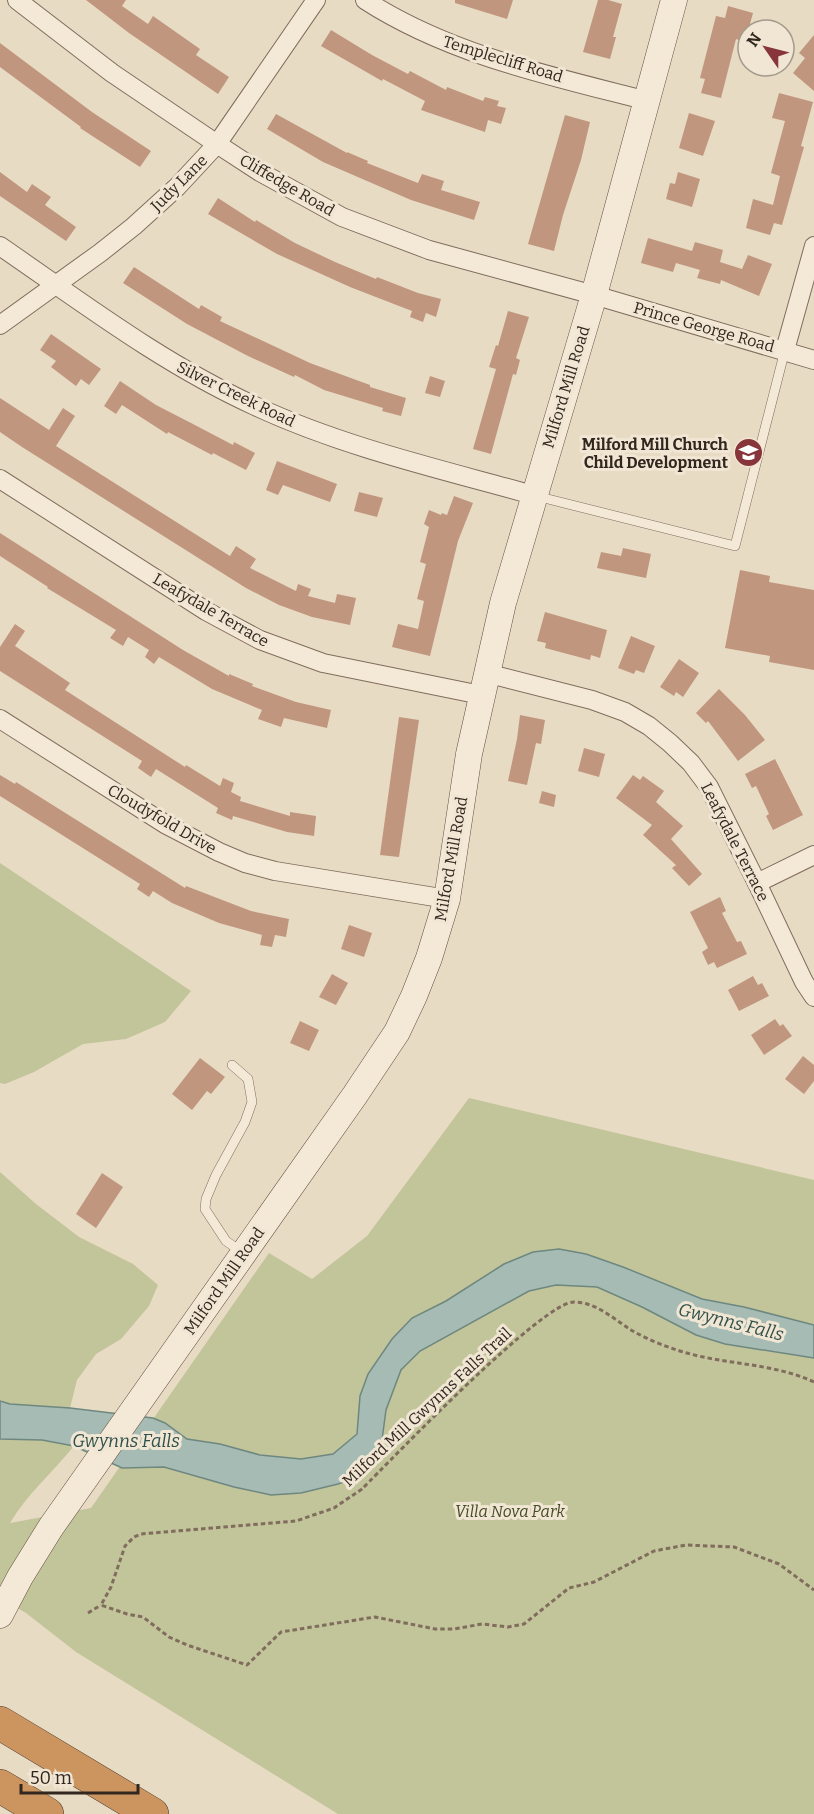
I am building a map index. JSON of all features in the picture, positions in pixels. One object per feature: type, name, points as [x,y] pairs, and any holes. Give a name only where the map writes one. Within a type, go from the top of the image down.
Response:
[{"type":"highway","points":[[0,1723],[152,1814]]},
{"type":"highway","points":[[0,1786],[46,1814]]},
{"type":"main road","name":"Milford Mill Road","points":[[0,1615],[33,1555],[355,1095],[397,1032],[414,996],[429,958],[447,899],[469,754],[503,603],[533,495],[594,295],[674,0]]},
{"type":"street","name":"Cliffedge Road","points":[[17,0],[112,73],[217,144],[260,172],[342,217],[429,250],[594,295]]},
{"type":"street","name":"Judy Lane","points":[[0,325],[134,226],[177,187],[217,144],[316,0]]},
{"type":"street","name":"Templecliff Road","points":[[365,0],[432,37],[470,51],[648,101]]},
{"type":"street","name":"Silver Creek Road","points":[[0,246],[162,357],[256,407],[307,428],[361,446],[533,495]]},
{"type":"street","points":[[785,350],[814,246]]},
{"type":"street","name":"Prince George Road","points":[[594,295],[814,360]]},
{"type":"street","name":"Leafydale Terrace","points":[[0,479],[206,611],[261,640],[323,663],[592,699],[625,712],[649,726],[670,742],[709,787],[804,982],[814,997]]},
{"type":"street","name":"Cloudyfold Drive","points":[[0,719],[165,824],[194,840],[245,862],[275,871],[447,899]]},
{"type":"street","points":[[757,883],[814,855]]},
{"type":"lane","points":[[533,495],[735,546],[785,350]]},
{"type":"lane","points":[[232,1065],[249,1079],[252,1102],[245,1122],[216,1175],[206,1199],[205,1209],[226,1241],[243,1254]]},
{"type":"path","name":"Milford Mill Gwynns Falls Trail","points":[[101,1605],[111,1587],[126,1546],[134,1537],[141,1534],[296,1521],[334,1508],[362,1489],[480,1372],[531,1326],[559,1306],[572,1301],[614,1316],[630,1329],[677,1350],[754,1365],[814,1382]]},
{"type":"path","points":[[88,1613],[101,1605],[143,1617],[170,1637],[187,1646],[247,1665],[281,1632],[375,1617],[435,1629],[454,1629],[475,1625],[508,1627],[524,1624],[569,1588],[594,1582],[654,1551],[686,1545],[734,1547],[779,1564],[814,1590]]},
{"type":"green space","points":[[0,863],[191,991],[165,1022],[126,1039],[83,1044],[34,1072],[5,1084],[0,1083]]},
{"type":"green space","name":"Villa Nova Park","points":[[469,1098],[814,1180],[814,1814],[338,1814],[76,1652],[26,1613],[0,1598],[0,1439],[42,1440],[74,1446],[32,1493],[10,1523],[91,1508],[269,1253],[312,1279],[367,1236]]},
{"type":"green space","points":[[0,1172],[36,1204],[79,1237],[133,1264],[158,1285],[149,1306],[121,1339],[96,1354],[77,1380],[70,1408],[10,1404],[0,1401]]},
{"type":"water","name":"Gwynns Falls","points":[[559,1249],[586,1254],[702,1299],[814,1325],[814,1358],[725,1344],[696,1335],[597,1287],[556,1285],[529,1291],[420,1351],[401,1370],[386,1410],[380,1455],[367,1470],[355,1478],[338,1484],[301,1493],[271,1495],[164,1467],[122,1468],[74,1446],[42,1440],[0,1439],[0,1401],[10,1404],[70,1408],[153,1418],[165,1423],[187,1439],[220,1444],[260,1455],[301,1459],[333,1454],[357,1434],[360,1396],[368,1374],[392,1339],[412,1318],[446,1301],[504,1264],[533,1252]]},
{"type":"building","points":[[86,0],[126,0],[122,6],[148,24],[153,16],[200,49],[196,55],[229,77],[218,94],[129,33]]},
{"type":"building","points":[[455,0],[513,0],[507,19],[455,3]]},
{"type":"building","points":[[598,0],[622,4],[610,59],[583,52]]},
{"type":"building","points":[[728,6],[753,13],[752,18],[736,18],[736,39],[721,98],[701,93],[705,79],[700,78],[716,16],[725,18]]},
{"type":"building","points":[[331,30],[408,74],[410,71],[446,90],[447,87],[483,101],[485,97],[499,101],[497,106],[506,108],[501,124],[488,120],[485,132],[421,110],[425,101],[383,79],[382,81],[321,46]]},
{"type":"building","points":[[814,35],[814,91],[796,76],[796,69],[805,58],[799,53]]},
{"type":"building","points":[[0,43],[92,112],[151,151],[140,167],[80,128],[0,67]]},
{"type":"building","points":[[779,93],[813,102],[801,146],[804,147],[782,225],[774,223],[770,235],[746,228],[753,199],[773,205],[780,176],[771,173],[785,121],[772,118]]},
{"type":"building","points":[[689,113],[715,121],[703,156],[679,148]]},
{"type":"building","points":[[276,114],[347,153],[368,161],[367,163],[418,183],[422,174],[444,181],[441,190],[480,202],[474,220],[411,200],[323,162],[267,129]]},
{"type":"building","points":[[565,115],[590,122],[554,251],[528,244]]},
{"type":"building","points":[[0,172],[27,192],[32,184],[51,197],[45,205],[76,227],[66,241],[0,196]]},
{"type":"building","points":[[678,172],[700,179],[692,207],[666,199],[670,183],[675,184]]},
{"type":"building","points":[[218,198],[255,222],[256,220],[295,243],[335,262],[376,279],[377,277],[418,293],[441,299],[436,317],[426,313],[423,322],[410,317],[412,311],[350,287],[277,254],[208,214]]},
{"type":"building","points":[[648,238],[692,251],[695,242],[723,250],[720,262],[742,269],[748,255],[772,264],[759,296],[721,280],[720,284],[697,278],[700,270],[676,263],[673,272],[641,263]]},
{"type":"building","points":[[134,267],[199,309],[201,305],[222,317],[220,321],[310,363],[370,385],[370,387],[406,398],[401,416],[382,411],[383,408],[324,390],[295,375],[294,377],[248,356],[187,324],[123,283]]},
{"type":"building","points":[[508,311],[529,317],[516,358],[520,360],[516,375],[513,374],[491,454],[473,449],[496,369],[489,367]]},
{"type":"building","points":[[51,334],[101,369],[89,385],[81,379],[76,386],[51,367],[56,361],[40,350]]},
{"type":"building","points":[[430,376],[445,381],[440,397],[425,393]]},
{"type":"building","points":[[120,381],[156,405],[233,445],[234,442],[255,453],[246,470],[168,432],[167,434],[122,405],[116,414],[104,406]]},
{"type":"building","points":[[0,398],[49,430],[63,408],[75,416],[56,446],[230,556],[236,546],[256,559],[250,568],[296,591],[298,584],[311,589],[308,596],[335,603],[337,594],[356,598],[350,625],[312,617],[279,605],[246,588],[22,447],[0,432]]},
{"type":"building","points":[[277,461],[337,484],[330,502],[283,485],[278,495],[266,490]]},
{"type":"building","points":[[359,492],[383,498],[377,517],[354,511]]},
{"type":"building","points":[[454,496],[473,503],[458,541],[430,656],[392,647],[398,624],[418,629],[424,601],[417,599],[426,564],[420,562],[429,527],[424,524],[429,510],[447,515]]},
{"type":"building","points":[[0,533],[183,650],[229,676],[229,674],[253,684],[252,686],[296,702],[331,710],[327,728],[284,718],[281,727],[258,719],[262,710],[212,689],[159,657],[154,664],[145,657],[149,650],[128,637],[123,646],[110,638],[116,630],[0,556]]},
{"type":"building","points":[[623,548],[651,554],[646,578],[597,568],[601,552],[621,556]]},
{"type":"building","points":[[740,570],[770,576],[769,582],[814,590],[814,670],[769,662],[770,656],[725,648]]},
{"type":"building","points":[[545,612],[607,630],[600,658],[591,655],[590,660],[545,648],[546,643],[537,641]]},
{"type":"building","points":[[15,624],[25,631],[15,646],[70,683],[65,690],[185,767],[186,765],[220,786],[223,778],[234,783],[231,792],[241,797],[240,801],[290,816],[290,812],[316,816],[314,836],[287,832],[233,816],[232,820],[216,813],[218,808],[156,769],[151,777],[138,768],[142,761],[0,671],[0,647]]},
{"type":"building","points":[[631,636],[655,646],[644,673],[636,670],[634,674],[618,668]]},
{"type":"building","points":[[679,659],[699,673],[683,697],[676,692],[674,696],[660,687]]},
{"type":"building","points":[[719,689],[745,715],[765,740],[738,761],[708,721],[706,723],[696,713]]},
{"type":"building","points":[[520,715],[545,720],[541,744],[536,743],[527,785],[508,781]]},
{"type":"building","points":[[399,717],[419,720],[399,857],[380,855]]},
{"type":"building","points":[[584,748],[605,754],[599,777],[578,771]]},
{"type":"building","points":[[775,759],[803,815],[773,830],[766,816],[769,814],[756,786],[752,788],[745,774]]},
{"type":"building","points":[[0,775],[15,784],[16,782],[185,888],[186,886],[251,911],[289,919],[286,937],[275,935],[272,947],[260,945],[262,935],[219,923],[172,903],[153,891],[149,897],[137,889],[140,884],[0,796]]},
{"type":"building","points":[[633,775],[640,780],[643,776],[664,791],[656,802],[683,826],[671,839],[702,874],[689,886],[672,868],[676,865],[643,835],[652,825],[616,798]]},
{"type":"building","points":[[542,791],[556,795],[554,807],[539,803]]},
{"type":"building","points":[[720,897],[726,911],[722,913],[737,942],[741,941],[747,954],[717,968],[714,962],[708,965],[702,952],[708,948],[690,912]]},
{"type":"building","points":[[349,925],[372,933],[364,957],[341,949]]},
{"type":"building","points":[[332,974],[348,983],[336,1005],[319,997]]},
{"type":"building","points":[[753,976],[758,985],[762,983],[769,996],[739,1011],[728,990]]},
{"type":"building","points":[[775,1019],[780,1026],[783,1024],[792,1036],[764,1055],[751,1035]]},
{"type":"building","points":[[300,1021],[319,1030],[309,1051],[290,1043]]},
{"type":"building","points":[[803,1056],[814,1065],[814,1081],[804,1094],[785,1079]]},
{"type":"building","points":[[200,1058],[225,1077],[211,1094],[207,1091],[192,1110],[172,1094]]},
{"type":"building","points":[[102,1173],[123,1187],[96,1228],[76,1214]]},
{"type":"place","name":"Milford Mill Church Child Development","points":[[749,453]]}]
